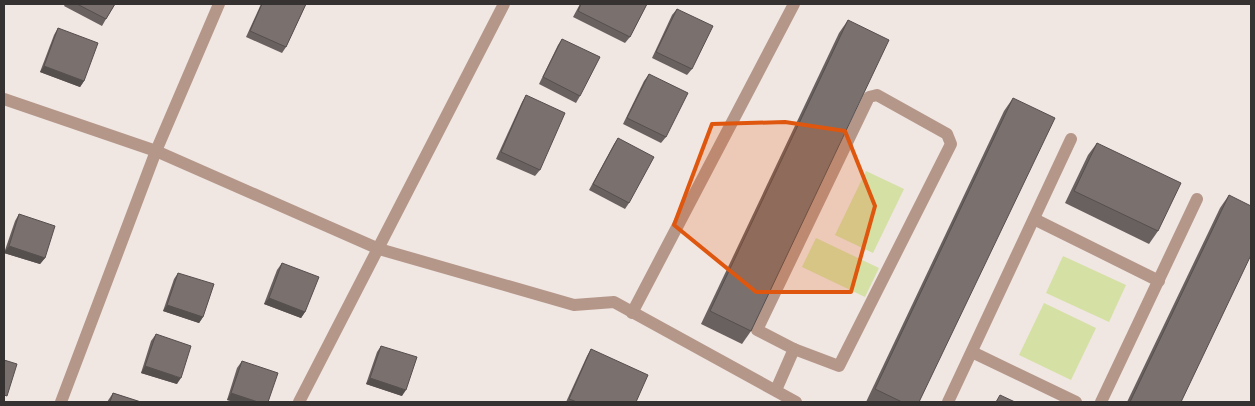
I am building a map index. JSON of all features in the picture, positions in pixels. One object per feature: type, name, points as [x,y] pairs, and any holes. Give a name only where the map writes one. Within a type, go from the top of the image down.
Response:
[{"type":"street","points":[[61,402],[156,151],[219,4]]},
{"type":"street","points":[[299,402],[504,4]]},
{"type":"street","points":[[632,313],[794,4]]},
{"type":"street","points":[[877,94],[947,134],[951,144],[839,366],[794,349],[757,330],[869,97],[877,94]]},
{"type":"street","points":[[4,98],[156,151],[379,249],[574,305],[614,302],[796,402]]},
{"type":"street","points":[[948,402],[1070,139]]},
{"type":"street","points":[[1102,402],[1197,199]]},
{"type":"street","points":[[1034,219],[1158,281]]},
{"type":"street","points":[[776,390],[794,349]]},
{"type":"street","points":[[972,352],[1076,402]]},
{"type":"highlighted area","points":[[785,122],[845,131],[875,206],[851,292],[756,292],[674,225],[712,124]]},
{"type":"green space","points":[[866,171],[904,189],[873,253],[835,235]]},
{"type":"green space","points":[[816,238],[879,268],[865,297],[802,267]]},
{"type":"green space","points":[[1063,256],[1126,285],[1109,322],[1046,293]]},
{"type":"green space","points":[[1044,303],[1096,328],[1071,380],[1019,355]]},
{"type":"building","points":[[77,4],[115,4],[106,19]]},
{"type":"building","points":[[262,4],[306,4],[286,47],[250,31]]},
{"type":"building","points":[[581,4],[647,4],[630,37],[578,11]]},
{"type":"building","points":[[677,9],[713,26],[692,69],[656,52]]},
{"type":"building","points":[[848,20],[889,40],[751,331],[710,311]]},
{"type":"building","points":[[58,28],[98,43],[84,81],[44,66]]},
{"type":"building","points":[[562,39],[600,57],[580,96],[543,77]]},
{"type":"building","points":[[649,74],[688,93],[666,137],[627,118]]},
{"type":"building","points":[[526,95],[565,113],[540,170],[501,152]]},
{"type":"building","points":[[1013,98],[1055,118],[919,402],[902,402],[875,389]]},
{"type":"building","points":[[618,138],[654,157],[629,203],[593,184]]},
{"type":"building","points":[[1097,143],[1181,183],[1158,231],[1074,191]]},
{"type":"building","points":[[1229,195],[1251,206],[1251,255],[1181,402],[1130,402]]},
{"type":"building","points":[[19,214],[55,226],[45,258],[9,246]]},
{"type":"building","points":[[282,263],[319,277],[305,312],[269,298]]},
{"type":"building","points":[[178,273],[214,284],[203,317],[167,305]]},
{"type":"building","points":[[156,334],[191,346],[181,378],[145,366]]},
{"type":"building","points":[[381,346],[417,357],[406,390],[370,378]]},
{"type":"building","points":[[591,349],[648,375],[636,402],[577,402],[569,399]]},
{"type":"building","points":[[4,360],[17,364],[7,396],[4,395]]},
{"type":"building","points":[[242,361],[278,373],[268,402],[258,402],[231,393]]},
{"type":"building","points":[[113,393],[141,402],[110,402]]},
{"type":"building","points":[[1000,395],[1015,402],[996,402]]}]
